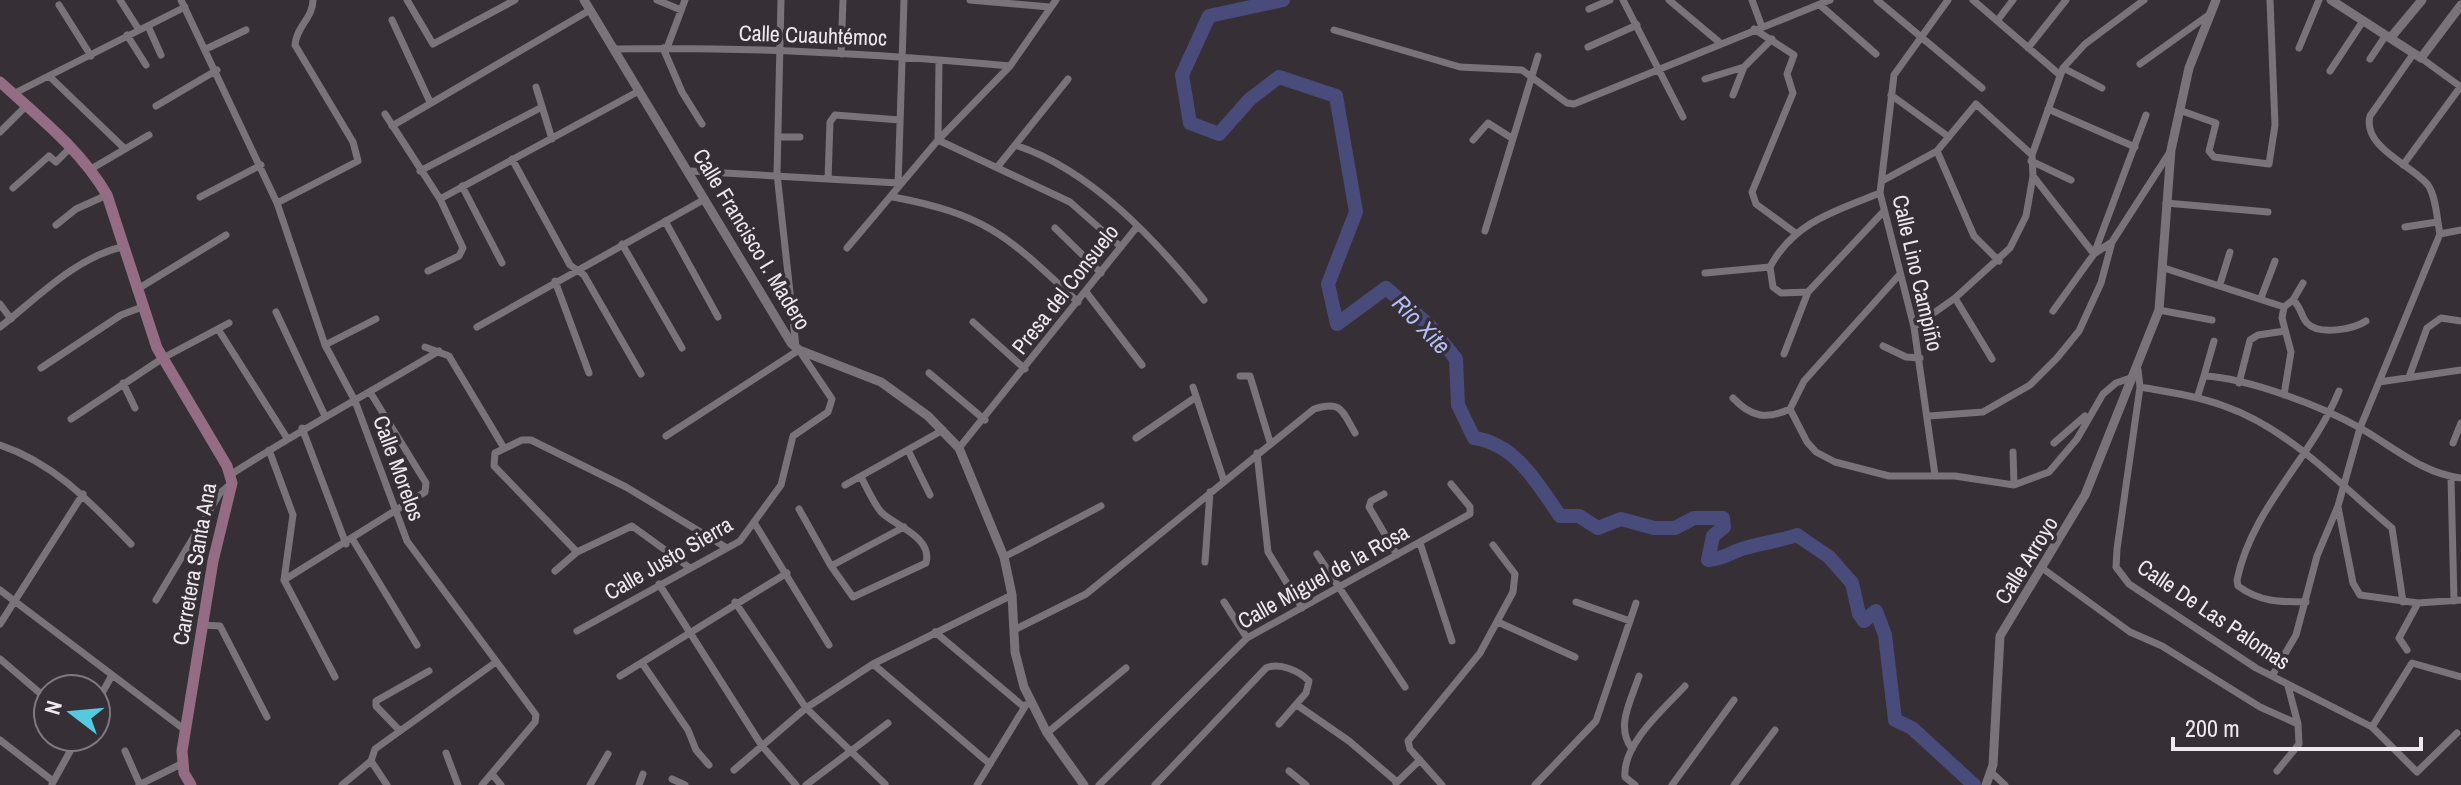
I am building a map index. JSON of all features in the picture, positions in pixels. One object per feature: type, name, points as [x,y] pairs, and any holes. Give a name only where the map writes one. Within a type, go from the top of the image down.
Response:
[{"type":"main road","name":"Carretera Santa Ana","points":[[0,82],[71,147],[91,169],[107,195],[136,290],[163,358],[231,479],[181,764]]},
{"type":"main road","points":[[181,764],[191,785]]},
{"type":"street","points":[[120,0],[139,30]]},
{"type":"street","points":[[277,203],[358,161],[353,142],[295,45],[296,35],[309,15],[313,0]]},
{"type":"street","points":[[407,0],[433,44],[515,0]]},
{"type":"street","name":"Calle Francisco I. Madero","points":[[584,0],[690,171],[786,337],[798,349],[881,382],[943,430],[959,448],[1004,557],[1012,595],[1019,672],[1027,703],[1084,785]]},
{"type":"street","points":[[657,0],[681,10]]},
{"type":"street","points":[[685,0],[665,48],[682,92],[702,124]]},
{"type":"street","points":[[666,436],[798,349],[777,174],[781,0]]},
{"type":"street","points":[[841,54],[843,0]]},
{"type":"street","points":[[897,190],[904,0]]},
{"type":"street","points":[[970,0],[1049,7]]},
{"type":"street","points":[[847,248],[938,140],[1010,66],[1056,0]]},
{"type":"street","points":[[1589,9],[1610,0]]},
{"type":"street","points":[[1623,0],[1683,117]]},
{"type":"street","points":[[1672,2],[1685,0]]},
{"type":"street","points":[[1752,0],[1758,28],[1793,53],[1787,74],[1793,93],[1752,192],[1756,204],[1794,232]]},
{"type":"street","points":[[1334,30],[1460,67],[1513,69],[1529,74],[1562,100],[1574,104],[1719,42],[1830,0]]},
{"type":"street","name":"Calle Lino Campiño","points":[[1935,475],[1914,327],[1880,193],[1891,95],[1898,67],[1948,0]]},
{"type":"street","points":[[1973,0],[2028,48],[2061,71],[2102,88]]},
{"type":"street","points":[[1997,21],[2013,0]]},
{"type":"street","points":[[2028,48],[2066,0]]},
{"type":"street","points":[[1914,327],[1955,298],[2010,248],[2026,216],[2033,176],[2031,158],[2061,71],[2085,44],[2144,0]]},
{"type":"street","name":"Calle Arroyo","points":[[2005,785],[1989,780],[1999,641],[2092,481],[2159,310],[2171,150],[2189,68],[2216,0]]},
{"type":"street","points":[[2179,110],[2216,123],[2209,151],[2214,157],[2265,166],[2270,161],[2275,125],[2270,0]]},
{"type":"street","points":[[2299,48],[2319,0]]},
{"type":"street","points":[[2331,0],[2461,86],[2403,165]]},
{"type":"street","points":[[2370,59],[2422,0]]},
{"type":"street","points":[[1882,1],[1982,88]]},
{"type":"street","points":[[1672,2],[1719,42]]},
{"type":"street","points":[[13,94],[148,26],[183,4]]},
{"type":"street","name":"Calle Morelos","points":[[183,4],[217,70],[277,203],[325,345],[355,401],[393,512],[407,541],[537,718],[492,774]]},
{"type":"street","points":[[59,5],[91,56]]},
{"type":"street","points":[[1820,5],[1876,54]]},
{"type":"street","points":[[2272,676],[2296,635],[2317,556],[2338,506],[2360,428],[2440,234],[2429,186],[2403,165],[2367,125],[2370,116],[2461,5]]},
{"type":"street","points":[[392,126],[590,10]]},
{"type":"street","points":[[2140,64],[2210,14]]},
{"type":"street","points":[[392,20],[430,102]]},
{"type":"street","points":[[2330,71],[2363,21]]},
{"type":"street","points":[[1588,47],[1637,25]]},
{"type":"street","points":[[148,26],[161,55]]},
{"type":"street","points":[[206,49],[246,30]]},
{"type":"street","points":[[127,35],[146,65]]},
{"type":"street","points":[[1733,95],[1744,67],[1772,39]]},
{"type":"street","name":"Calle Cuauhtémoc","points":[[615,49],[779,50],[901,56],[1010,66]]},
{"type":"street","points":[[1485,231],[1529,74],[1538,56]]},
{"type":"street","points":[[938,140],[939,60]]},
{"type":"street","points":[[1705,79],[1744,67]]},
{"type":"street","points":[[156,106],[217,70]]},
{"type":"street","points":[[49,76],[125,149]]},
{"type":"street","points":[[999,165],[1068,79]]},
{"type":"street","points":[[536,87],[552,139]]},
{"type":"street","points":[[440,199],[639,91]]},
{"type":"street","points":[[1891,95],[1949,137]]},
{"type":"street","points":[[1882,181],[1937,151],[1976,104],[2031,158],[2071,180]]},
{"type":"street","points":[[0,132],[26,106]]},
{"type":"street","points":[[420,171],[542,107]]},
{"type":"street","points":[[2048,109],[2135,147]]},
{"type":"street","points":[[385,114],[440,199],[463,251],[428,271]]},
{"type":"street","points":[[828,179],[832,117],[840,114],[900,120]]},
{"type":"street","points":[[2053,311],[2094,254],[2146,115]]},
{"type":"street","points":[[1473,140],[1488,123],[1510,137]]},
{"type":"street","points":[[91,169],[149,135]]},
{"type":"street","points":[[778,137],[800,137]]},
{"type":"street","points":[[938,140],[999,165],[1070,202],[1121,247]]},
{"type":"street","points":[[1015,145],[1041,154],[1087,180],[1136,228]]},
{"type":"street","points":[[13,188],[49,156],[56,162],[71,147]]},
{"type":"street","points":[[1929,416],[1983,412],[2030,385],[2079,331],[2101,283],[2112,242],[2171,150]]},
{"type":"street","points":[[1937,151],[1974,236],[1999,261]]},
{"type":"street","points":[[512,159],[570,265],[578,268],[641,374]]},
{"type":"street","points":[[200,197],[261,165]]},
{"type":"street","points":[[690,171],[777,174],[897,190],[956,210],[988,225],[1009,238],[1078,302]]},
{"type":"street","points":[[2033,176],[2094,254]]},
{"type":"street","points":[[462,186],[502,263]]},
{"type":"street","points":[[1770,267],[1794,232],[1813,220],[1880,193]]},
{"type":"street","points":[[56,225],[76,209],[107,195]]},
{"type":"street","points":[[477,327],[705,199]]},
{"type":"street","points":[[2166,203],[2268,212]]},
{"type":"street","points":[[1784,354],[1808,292],[1884,211]]},
{"type":"street","points":[[665,221],[718,317]]},
{"type":"street","points":[[2405,227],[2437,222]]},
{"type":"street","points":[[1055,228],[1101,273]]},
{"type":"street","name":"Presa del Consuelo","points":[[959,448],[985,420],[1136,228],[1172,261],[1204,300]]},
{"type":"street","points":[[2440,234],[2461,230]]},
{"type":"street","points":[[136,290],[226,235]]},
{"type":"street","points":[[2094,254],[2112,242]]},
{"type":"street","points":[[622,244],[682,348]]},
{"type":"street","points":[[0,327],[88,260],[122,247]]},
{"type":"street","points":[[2220,284],[2230,252]]},
{"type":"street","points":[[2261,298],[2275,261]]},
{"type":"street","points":[[1770,267],[1777,291],[1808,292]]},
{"type":"street","points":[[1705,273],[1770,267]]},
{"type":"street","points":[[2164,268],[2284,307]]},
{"type":"street","points":[[1733,398],[1746,412],[1760,416],[1773,417],[1790,409],[1804,381],[1900,274]]},
{"type":"street","points":[[555,281],[589,373]]},
{"type":"street","points":[[2284,307],[2293,300],[2303,283]]},
{"type":"street","points":[[1086,292],[1142,365]]},
{"type":"street","points":[[1955,298],[1992,359]]},
{"type":"street","points":[[2293,300],[2306,322],[2317,328],[2352,328],[2366,321]]},
{"type":"street","points":[[0,304],[11,319]]},
{"type":"street","points":[[41,368],[121,315],[142,307]]},
{"type":"street","points":[[2284,307],[2285,331],[2291,352],[2284,395]]},
{"type":"street","points":[[2159,310],[2212,320]]},
{"type":"street","points":[[276,312],[325,416]]},
{"type":"street","points":[[2409,377],[2427,328],[2441,318],[2461,321]]},
{"type":"street","points":[[325,345],[376,319]]},
{"type":"street","points":[[973,322],[1025,369]]},
{"type":"street","points":[[71,419],[163,358],[229,323]]},
{"type":"street","points":[[218,329],[287,438]]},
{"type":"street","points":[[2239,383],[2250,340],[2258,335],[2285,331]]},
{"type":"street","points":[[2197,398],[2214,341]]},
{"type":"street","points":[[1883,346],[1906,357],[1920,358]]},
{"type":"street","points":[[425,347],[449,356],[504,448]]},
{"type":"street","name":"Calle Justo Sierra","points":[[577,631],[740,541],[755,524],[781,485],[793,436],[832,408],[832,399],[798,349]]},
{"type":"street","points":[[156,600],[231,479],[302,428],[355,401],[439,351]]},
{"type":"street","points":[[2379,382],[2461,370]]},
{"type":"street","points":[[929,373],[985,420]]},
{"type":"street","points":[[2054,443],[2116,383],[2135,373]]},
{"type":"street","name":"Calle De Las Palomas","points":[[2135,373],[2140,387],[2116,567],[2129,584],[2288,686],[2372,727],[2417,772],[2457,733]]},
{"type":"street","points":[[1240,376],[1250,376],[1270,442]]},
{"type":"street","points":[[2204,376],[2284,395],[2330,413],[2423,467],[2461,478]]},
{"type":"street","points":[[123,383],[135,408]]},
{"type":"street","points":[[1193,387],[1224,481]]},
{"type":"street","points":[[2140,387],[2197,398],[2254,419],[2303,451],[2392,528],[2403,602]]},
{"type":"street","points":[[2306,602],[2272,602],[2247,593],[2238,586],[2237,580],[2253,530],[2330,413],[2339,391]]},
{"type":"street","points":[[284,580],[350,542],[426,489],[370,392]]},
{"type":"street","points":[[1136,438],[1196,397]]},
{"type":"street","points":[[1014,630],[1086,594],[1314,409],[1331,404],[1339,407],[1355,433]]},
{"type":"street","points":[[1790,409],[1807,442],[1825,458],[1889,476],[1935,475],[2014,485],[2049,472],[2077,439],[2089,412]]},
{"type":"street","points":[[2453,443],[2461,423]]},
{"type":"street","points":[[302,428],[350,542],[417,645]]},
{"type":"street","points":[[845,485],[943,430]]},
{"type":"street","points":[[577,552],[494,466],[495,453],[522,440],[531,440],[626,487],[727,548]]},
{"type":"street","points":[[0,445],[38,460],[83,494],[131,544]]},
{"type":"street","points":[[269,450],[293,515],[284,580],[335,677]]},
{"type":"street","points":[[908,450],[930,495]]},
{"type":"street","points":[[2013,452],[2014,485]]},
{"type":"street","points":[[1257,453],[1268,552],[1302,608]]},
{"type":"street","points":[[799,509],[850,595],[857,597],[926,563],[927,553],[904,527],[882,512],[861,477]]},
{"type":"street","points":[[2338,506],[2355,590],[2366,598],[2403,602],[2457,601],[2451,477]]},
{"type":"street","name":"Calle Miguel de la Rosa","points":[[1099,785],[1247,638],[1420,543],[1471,510],[1451,484]]},
{"type":"street","points":[[1205,562],[1210,492]]},
{"type":"street","points":[[0,624],[83,494]]},
{"type":"street","points":[[1384,494],[1371,501],[1369,507],[1397,555]]},
{"type":"street","points":[[1004,557],[1101,506]]},
{"type":"street","points":[[755,524],[829,645]]},
{"type":"street","points":[[555,571],[577,552],[632,526],[690,568]]},
{"type":"street","points":[[831,566],[904,527]]},
{"type":"street","points":[[1420,543],[1452,641]]},
{"type":"street","points":[[1442,785],[1408,746],[1410,736],[1456,687],[1498,622],[1516,579],[1493,545]]},
{"type":"street","points":[[1317,554],[1405,687]]},
{"type":"street","points":[[2042,568],[2130,632],[2162,646],[2260,707],[2298,724]]},
{"type":"street","points":[[620,676],[689,630],[787,573]]},
{"type":"street","points":[[659,584],[762,746],[796,785]]},
{"type":"street","points":[[0,590],[106,673]]},
{"type":"street","points":[[734,770],[806,708],[873,664],[1012,595]]},
{"type":"street","points":[[735,602],[806,708],[885,784]]},
{"type":"street","points":[[1224,602],[1247,638]]},
{"type":"street","points":[[1576,602],[1630,621]]},
{"type":"street","points":[[1535,785],[1596,721],[1636,603]]},
{"type":"street","points":[[2407,650],[2399,638],[2418,603]]},
{"type":"street","points":[[1498,622],[1575,657]]},
{"type":"street","points":[[203,625],[220,626],[267,717]]},
{"type":"street","points":[[935,632],[1027,703],[977,785]]},
{"type":"street","points":[[0,659],[32,686]]},
{"type":"street","points":[[342,785],[399,730],[496,662]]},
{"type":"street","points":[[642,663],[688,730],[696,750],[709,765]]},
{"type":"street","points":[[2372,727],[2412,663],[2461,677]]},
{"type":"street","points":[[873,664],[990,764]]},
{"type":"street","points":[[1155,785],[1273,665],[1281,665],[1309,681],[1297,705],[1279,724]]},
{"type":"street","points":[[1047,733],[1126,668]]},
{"type":"street","points":[[399,730],[376,706],[376,701],[429,671]]},
{"type":"street","points":[[1632,749],[1624,739],[1623,725],[1639,676]]},
{"type":"street","points":[[112,678],[185,730]]},
{"type":"street","points":[[1635,785],[1625,777],[1632,749],[1685,686]]},
{"type":"street","points":[[2277,771],[2299,744],[2298,724],[2288,686]]},
{"type":"street","points":[[1672,785],[1734,700]]},
{"type":"street","points":[[1297,705],[1349,741],[1396,783],[1420,760]]},
{"type":"street","points":[[806,785],[888,723]]},
{"type":"street","points":[[1734,785],[1775,730]]},
{"type":"street","points":[[0,740],[52,783],[69,753]]},
{"type":"street","points":[[125,751],[140,785],[181,764]]},
{"type":"street","points":[[446,753],[458,785]]},
{"type":"street","points":[[590,785],[608,754]]},
{"type":"street","points":[[371,759],[387,785]]},
{"type":"street","points":[[1289,771],[1306,785]]},
{"type":"street","points":[[482,785],[492,774],[501,785]]},
{"type":"street","points":[[639,785],[643,774]]},
{"type":"street","points":[[672,779],[685,785]]},
{"type":"waterway","name":"Rio Xite","points":[[1283,0],[1209,16],[1182,75],[1190,123],[1219,134],[1250,99],[1279,77],[1336,96],[1356,212],[1328,284],[1337,324],[1386,288],[1430,326],[1456,359],[1458,405],[1474,438],[1502,448],[1514,457],[1534,478],[1560,516],[1579,516],[1598,528],[1621,519],[1654,528],[1675,528],[1694,518],[1723,518],[1724,527],[1713,536],[1708,560],[1797,535],[1829,557],[1852,583],[1859,614],[1864,621],[1876,611],[1885,635],[1895,720],[1912,728],[1974,785]]}]
